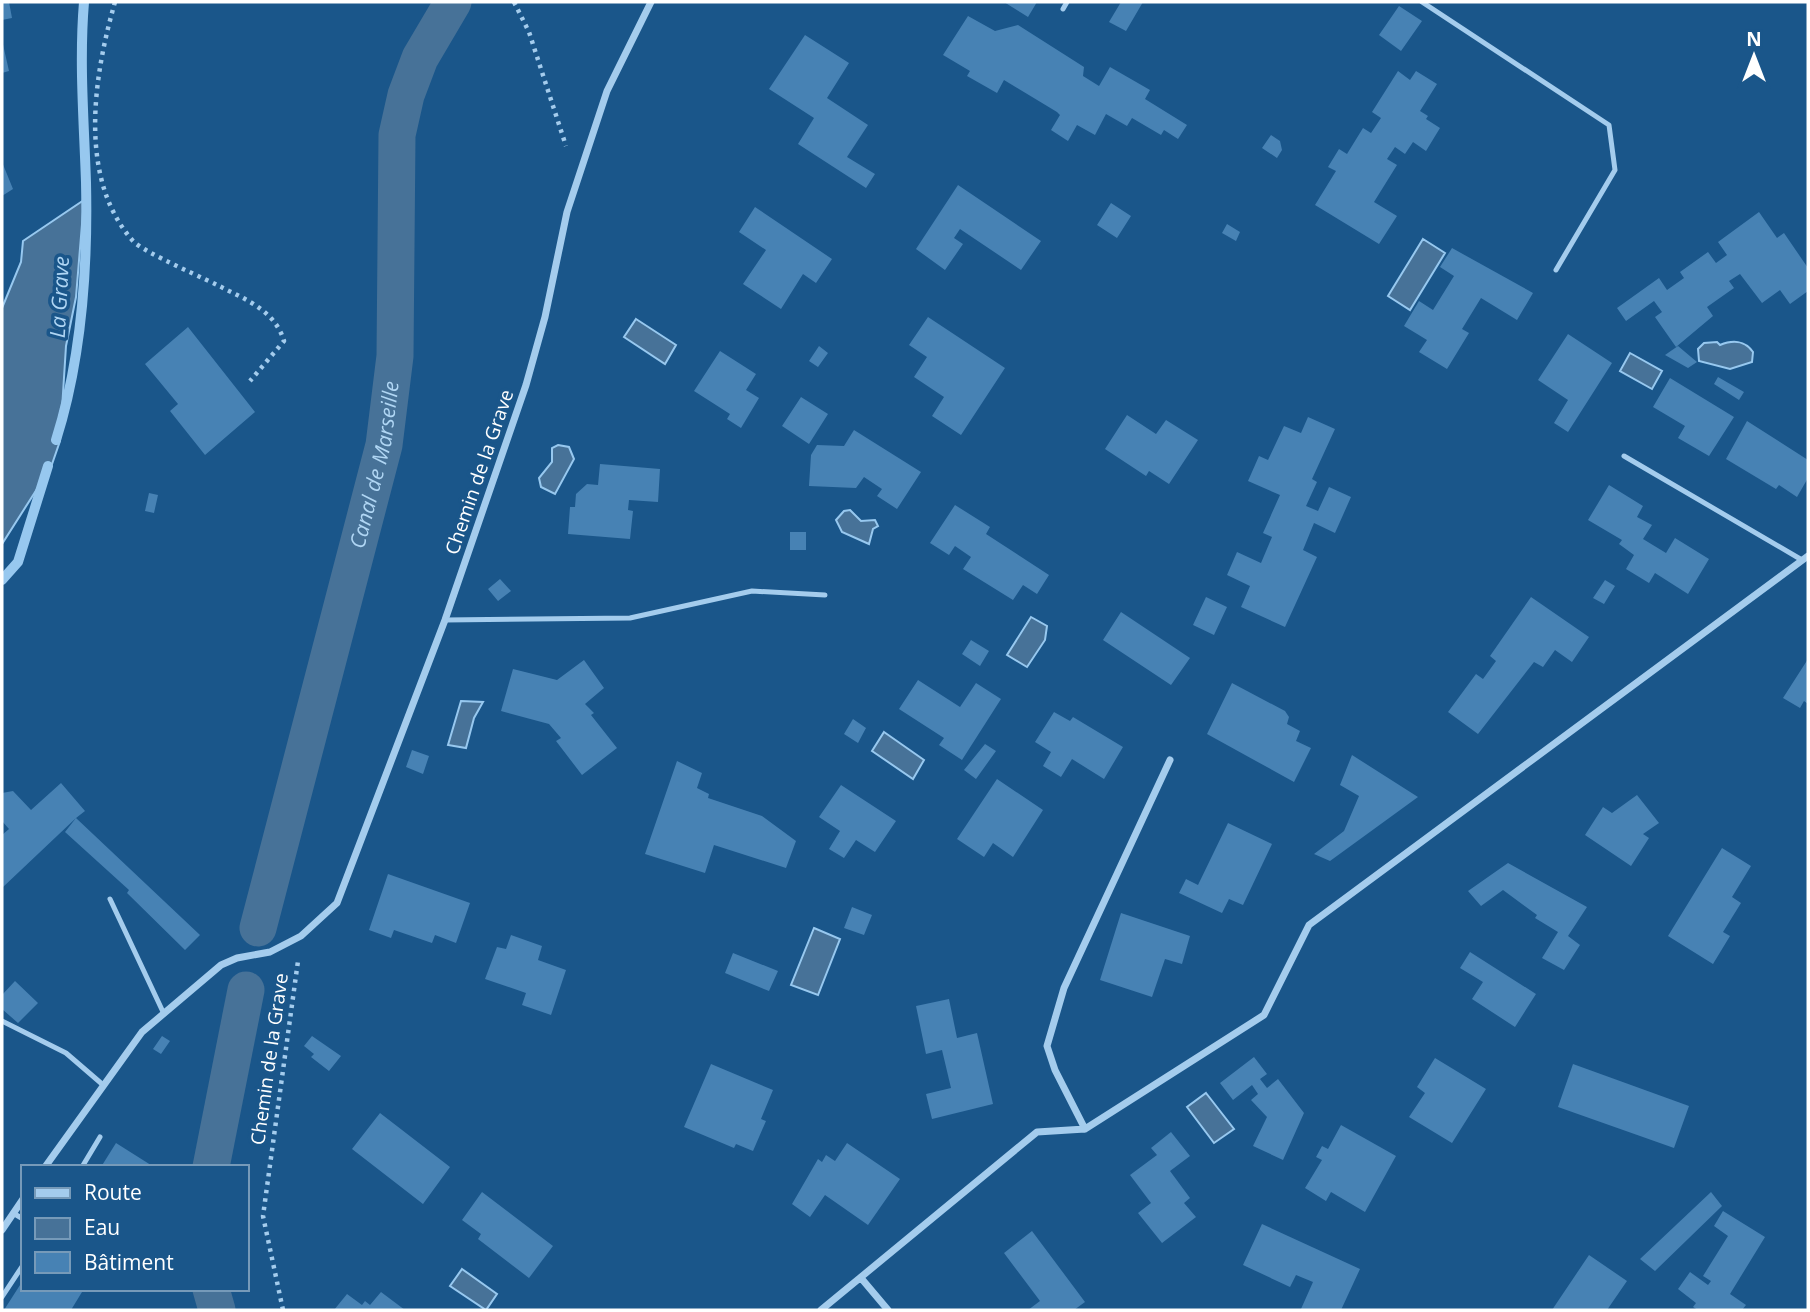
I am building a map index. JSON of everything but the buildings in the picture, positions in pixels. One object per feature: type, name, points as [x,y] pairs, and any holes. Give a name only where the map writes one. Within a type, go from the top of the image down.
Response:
[{"type":"street","name":"Chemin de la Grave","points":[[46,1165],[102,1084],[142,1032],[221,965],[237,958],[270,952],[301,936],[337,903],[445,620],[526,385],[545,317],[567,212],[607,91],[651,2]]},
{"type":"street","points":[[821,1310],[1037,1132],[1085,1129],[1264,1015],[1309,925],[1805,558]]},
{"type":"street","points":[[1085,1129],[1055,1070],[1047,1046],[1064,988],[1170,760]]},
{"type":"street","points":[[2,1230],[21,1202]]},
{"type":"street","points":[[861,1278],[888,1310]]},
{"type":"lane","points":[[1063,9],[1067,2]]},
{"type":"lane","points":[[1422,2],[1608,125],[1615,170],[1556,270]]},
{"type":"lane","points":[[1624,456],[1805,558]]},
{"type":"lane","points":[[445,620],[630,618],[752,591],[825,595]]},
{"type":"lane","points":[[110,899],[163,1014]]},
{"type":"lane","points":[[2,1021],[66,1053],[102,1084]]},
{"type":"lane","points":[[83,1165],[100,1137]]},
{"type":"lane","points":[[13,1213],[21,1218]]},
{"type":"lane","points":[[2,1297],[21,1268]]},
{"type":"path","points":[[115,2],[102,48],[95,136],[109,206],[135,243],[241,297],[278,323],[284,341],[250,381]]},
{"type":"path","points":[[514,2],[529,32],[555,104],[576,187]]},
{"type":"path","name":"Chemin de la Grave","points":[[283,1310],[263,1216],[301,936]]},
{"type":"water","points":[[84,200],[76,297],[66,346],[60,441],[51,467],[2,544],[2,308],[21,262],[23,241]]},
{"type":"water","points":[[1423,239],[1445,253],[1410,310],[1388,296]]},
{"type":"water","points":[[636,319],[676,345],[665,364],[624,337]]},
{"type":"water","points":[[1717,342],[1720,345],[1734,342],[1746,345],[1753,352],[1752,362],[1730,369],[1699,361],[1698,349],[1704,343]]},
{"type":"water","points":[[1630,353],[1662,371],[1652,389],[1620,371]]},
{"type":"water","points":[[558,445],[569,447],[574,459],[555,494],[541,487],[539,478],[552,462],[552,448]]},
{"type":"water","points":[[850,510],[861,521],[875,520],[878,526],[873,529],[869,544],[842,532],[836,520],[844,511]]},
{"type":"water","points":[[1031,617],[1047,626],[1045,640],[1027,667],[1007,655]]},
{"type":"water","points":[[461,701],[483,702],[474,718],[466,748],[448,745]]},
{"type":"water","points":[[884,732],[924,760],[913,779],[872,751]]},
{"type":"water","points":[[814,928],[840,939],[818,995],[791,985]]},
{"type":"water","points":[[1206,1093],[1234,1129],[1214,1143],[1187,1107]]},
{"type":"water","points":[[462,1269],[497,1294],[486,1310],[450,1286]]},
{"type":"waterway","name":"La Grave","points":[[56,440],[72,377],[82,313],[86,215],[82,69],[84,2]]},
{"type":"waterway","name":"Canal de Marseille","points":[[258,928],[384,445],[395,356],[397,135],[406,95],[420,58],[453,2]]},
{"type":"waterway","name":"La Grave","points":[[2,580],[18,562],[48,466]]},
{"type":"waterway","name":"Canal de Marseille","points":[[211,1165],[246,990]]},
{"type":"waterway","name":"Canal de Marseille","points":[[212,1291],[217,1310]]}]
